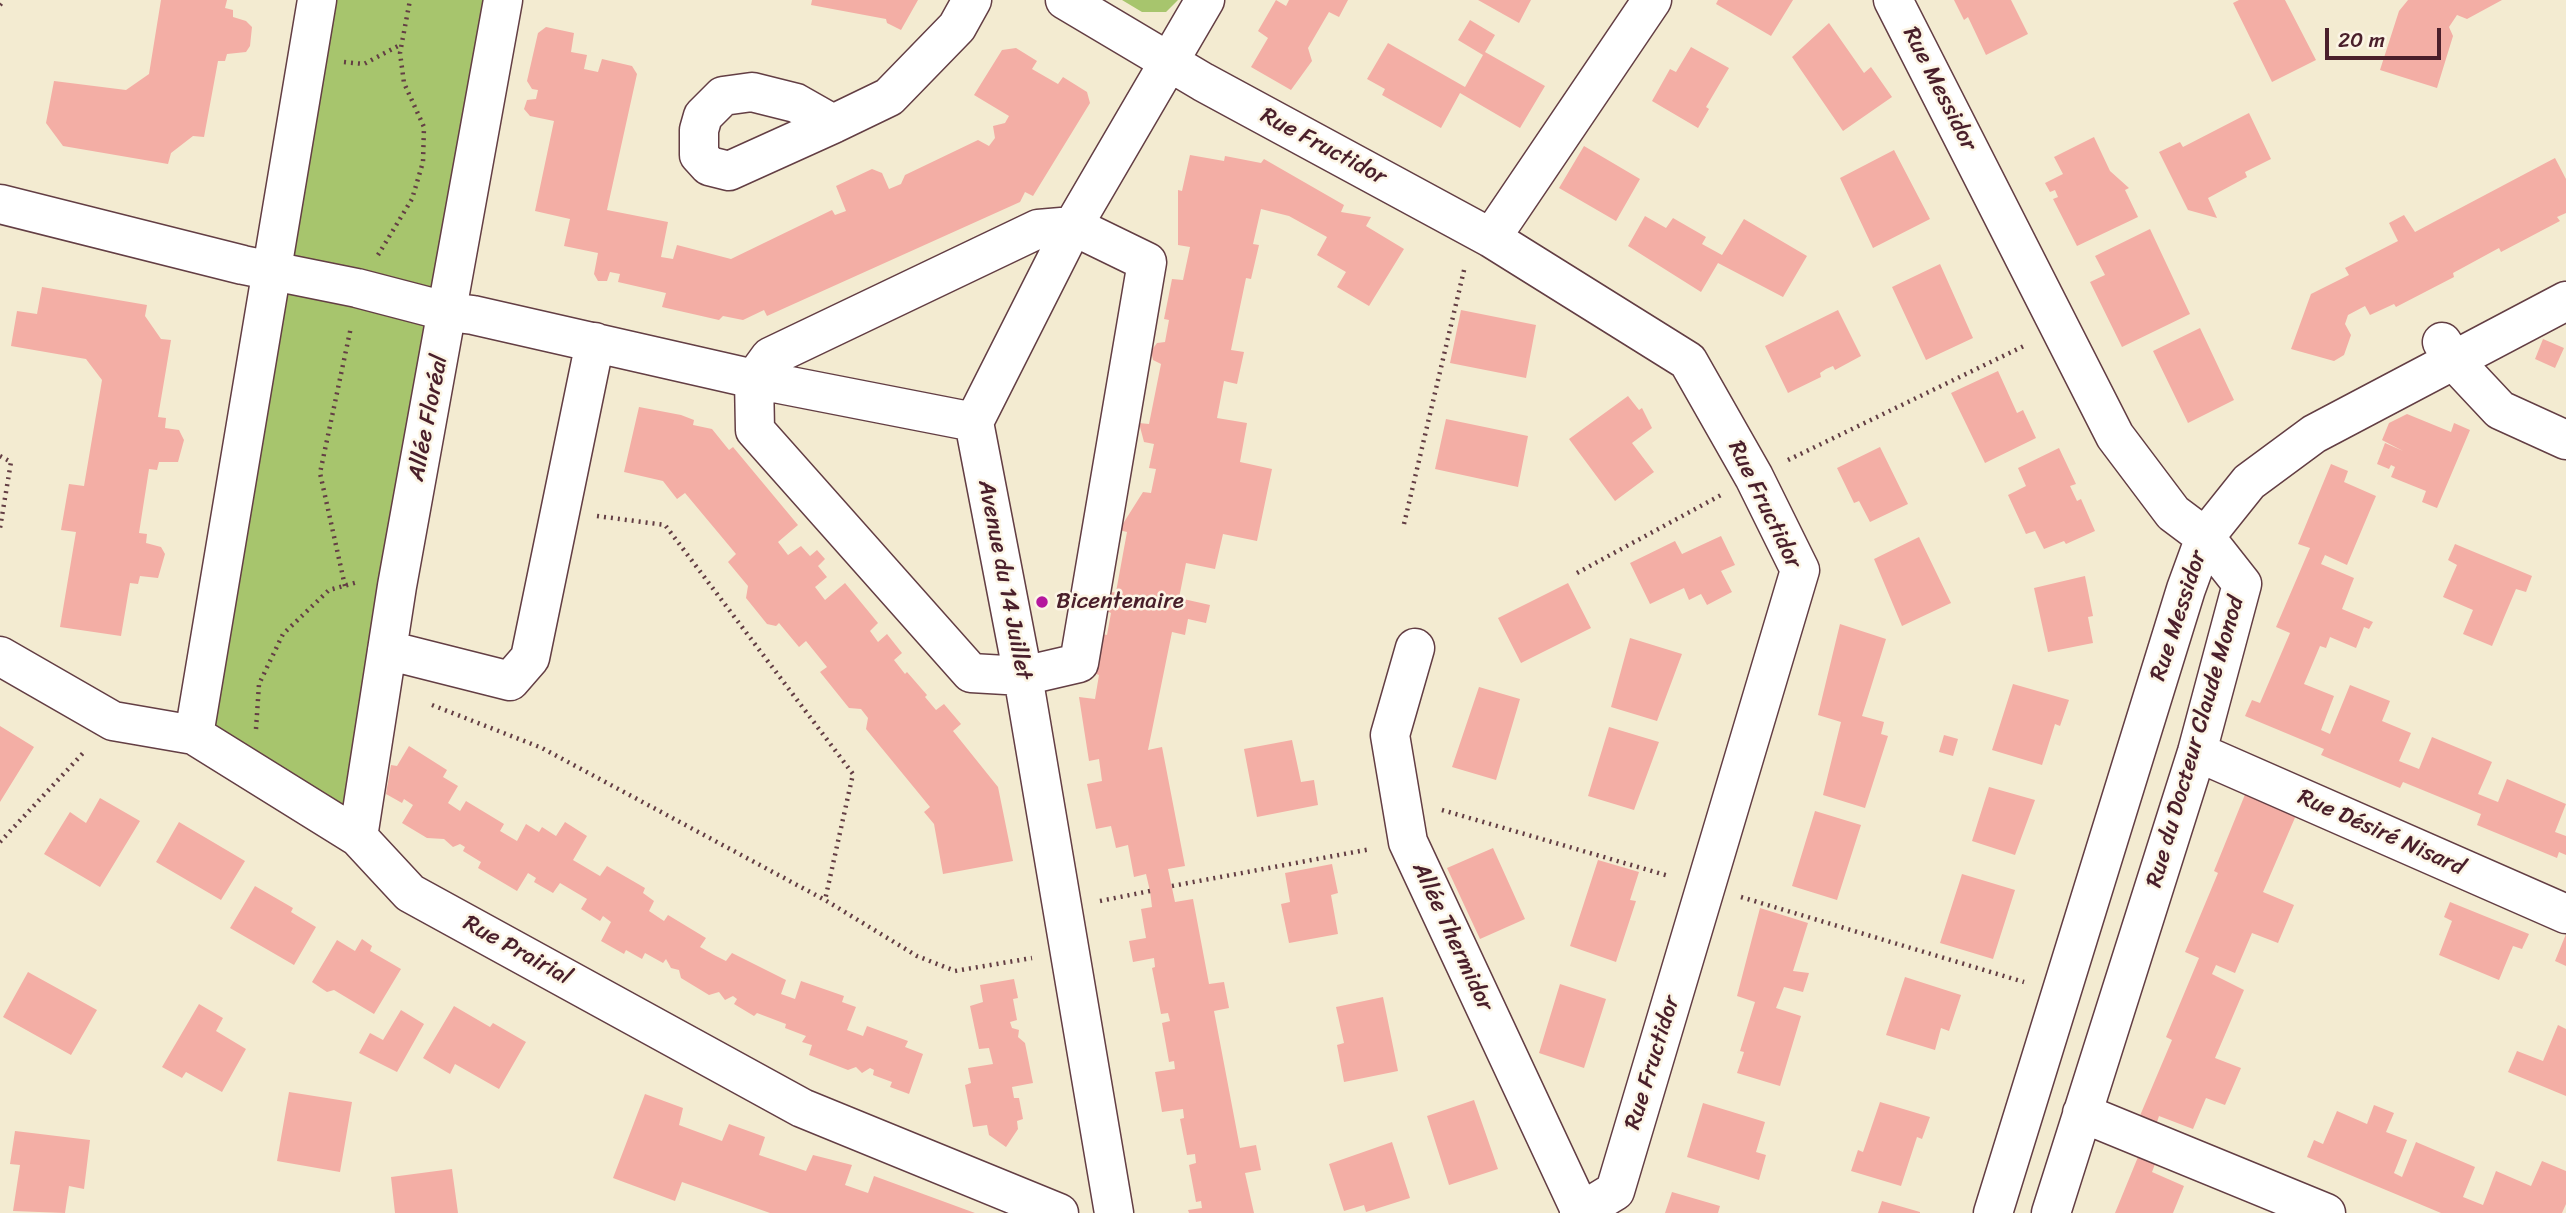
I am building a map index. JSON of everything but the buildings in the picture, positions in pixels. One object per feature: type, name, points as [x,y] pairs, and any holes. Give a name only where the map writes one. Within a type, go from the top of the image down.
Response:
[{"type":"street","points":[[194,735],[317,0]]},
{"type":"street","name":"Allée Floréal","points":[[358,837],[397,586],[449,312],[503,0]]},
{"type":"street","points":[[833,124],[889,97],[957,27],[972,0]]},
{"type":"street","name":"Rue Fructidor","points":[[1065,0],[1169,63],[1483,233],[1688,361],[1754,477],[1800,570],[1615,1191],[1580,1212]]},
{"type":"street","points":[[0,204],[271,272],[357,288],[449,312],[473,314],[754,379],[974,422],[1073,226],[1205,0]]},
{"type":"street","points":[[1483,233],[1652,0]]},
{"type":"street","name":"Rue Messidor","points":[[1893,0],[2115,436],[2173,513],[2205,537],[2182,602],[1993,1213]]},
{"type":"street","points":[[1073,226],[1147,262],[1079,663],[1023,676],[971,673],[755,430],[754,379],[770,357],[1038,229],[1073,226]]},
{"type":"street","points":[[2205,537],[2249,482],[2314,434],[2448,352],[2566,301]]},
{"type":"street","points":[[384,668],[510,681],[530,659],[595,342]]},
{"type":"street","points":[[2448,352],[2500,410],[2566,440]]},
{"type":"street","name":"Avenue du 14 Juillet","points":[[974,422],[1023,676],[1114,1213]]},
{"type":"street","name":"Rue du Docteur Claude Monod","points":[[2051,1213],[2197,752],[2242,584],[2205,537]]},
{"type":"street","name":"Allée Thermidor","points":[[1415,648],[1390,735],[1408,842],[1580,1212]]},
{"type":"street","name":"Rue Prairial","points":[[0,656],[113,720],[194,735],[358,837],[410,893],[802,1108],[1059,1213]]},
{"type":"street","name":"Rue Désiré Nisard","points":[[2197,752],[2566,914]]},
{"type":"street","points":[[2082,1113],[2326,1213]]},
{"type":"path","points":[[0,5],[4,0]]},
{"type":"path","points":[[345,586],[320,473],[327,434],[340,390],[357,288],[412,199],[423,162],[424,127],[404,83],[401,44],[410,0]]},
{"type":"path","points":[[308,59],[363,64],[401,44]]},
{"type":"path","points":[[1404,524],[1483,233]]},
{"type":"path","points":[[1577,573],[1754,477],[2059,329]]},
{"type":"path","points":[[0,456],[10,462],[0,528]]},
{"type":"path","points":[[560,510],[665,525],[853,774],[825,901]]},
{"type":"path","points":[[252,771],[259,684],[283,634],[329,590],[363,581],[397,586]]},
{"type":"path","points":[[384,668],[542,748],[825,901],[917,956],[955,971],[1070,951]]},
{"type":"path","points":[[0,842],[113,720]]},
{"type":"path","points":[[1401,798],[2062,993]]},
{"type":"path","points":[[1172,886],[1408,842]]},
{"type":"path","points":[[1062,909],[1150,891]]},
{"type":"green space","points":[[317,0],[503,0],[358,837],[194,735]]},
{"type":"green space","points":[[1122,0],[1178,0],[1166,12],[1142,12]]},
{"type":"place","name":"Bicentenaire","points":[[1042,602]]}]
